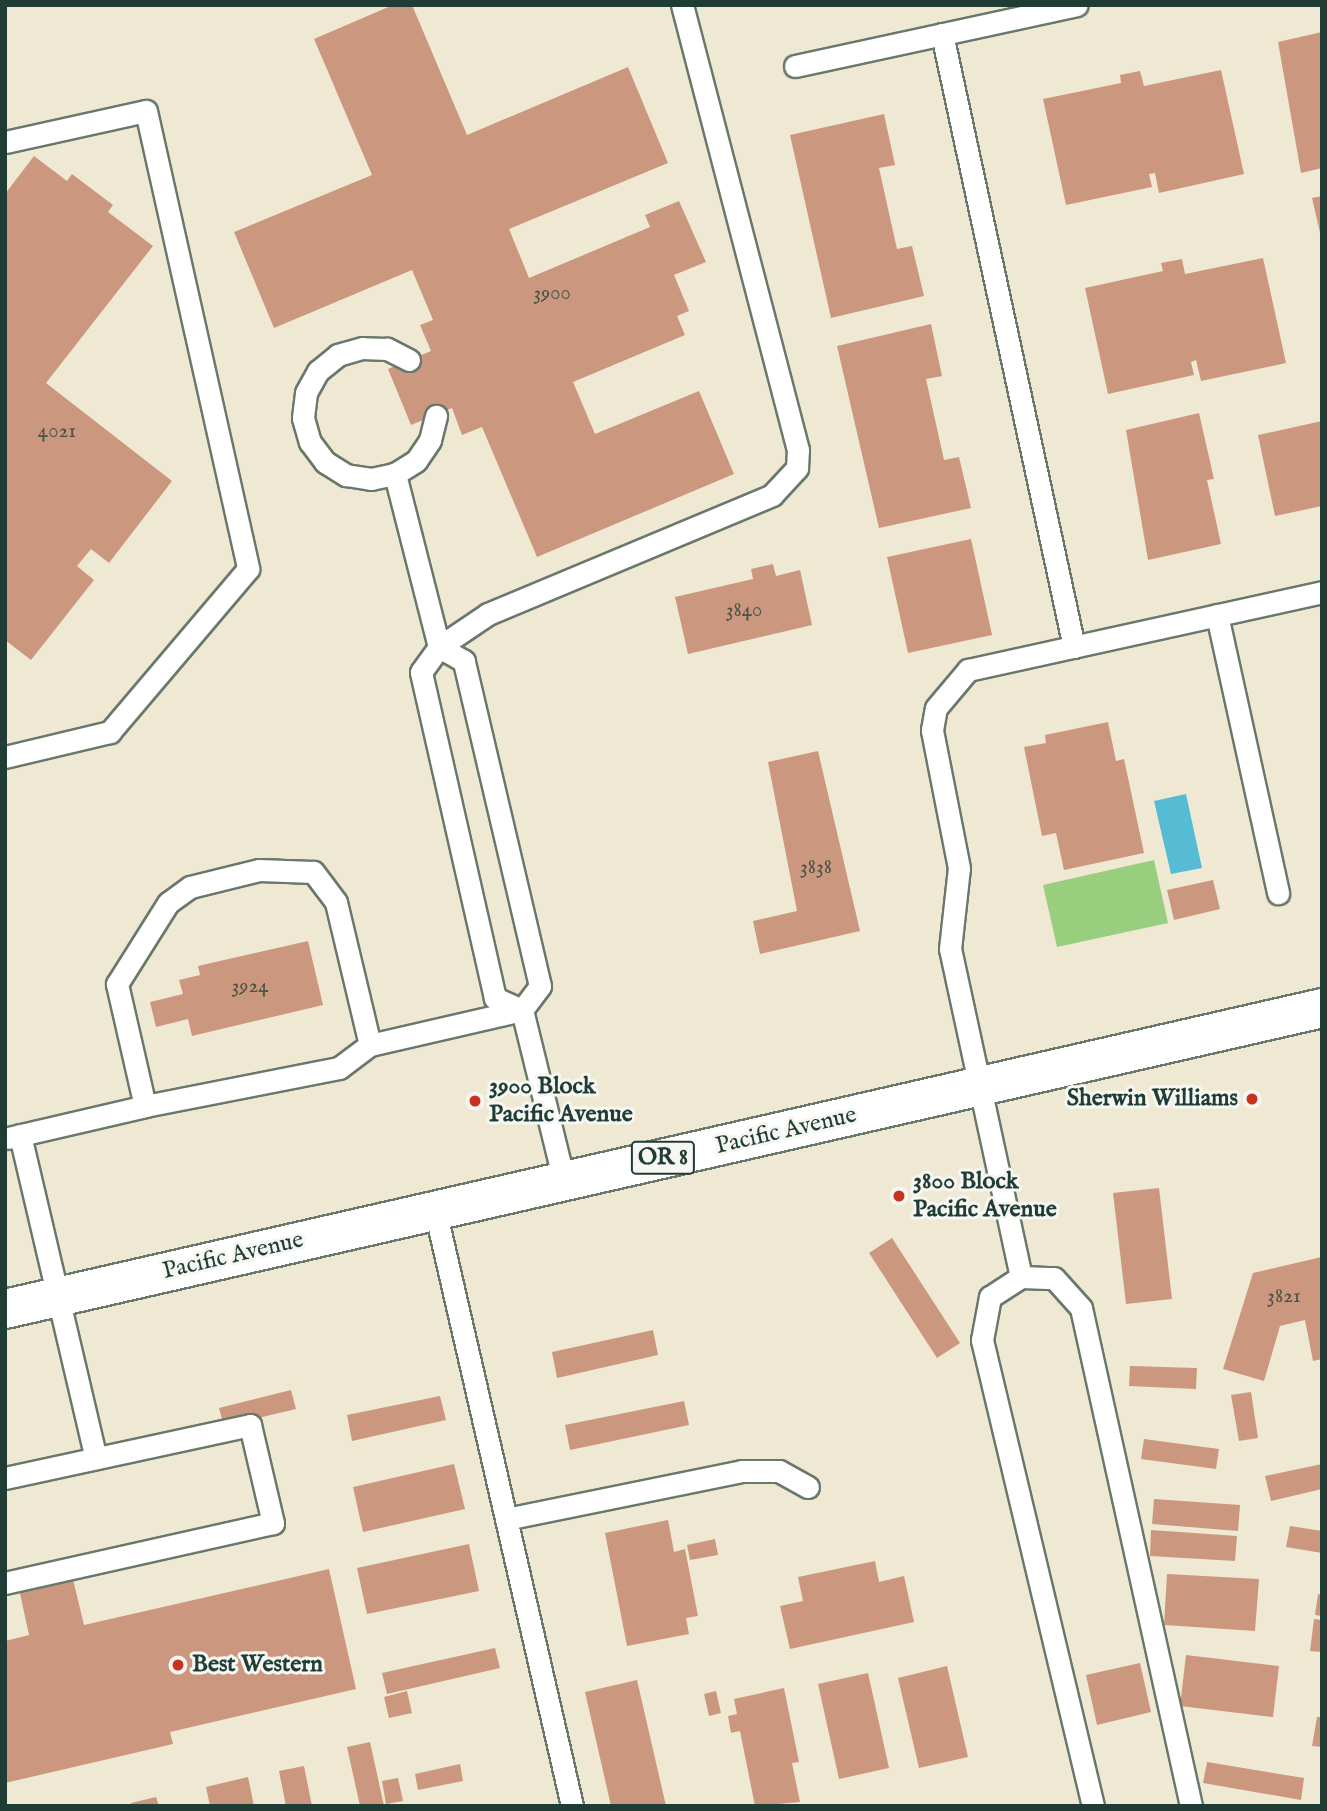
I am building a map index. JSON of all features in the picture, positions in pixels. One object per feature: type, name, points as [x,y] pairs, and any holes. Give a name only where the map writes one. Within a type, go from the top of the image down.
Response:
[{"type":"highway","name":"Pacific Avenue","points":[[5,1309],[1322,1008]]},
{"type":"lane","points":[[522,1010],[495,998],[421,673],[439,647],[488,614],[772,495],[797,468],[799,450],[682,5]]},
{"type":"lane","points":[[795,66],[1076,5]]},
{"type":"lane","points":[[942,34],[1074,647]]},
{"type":"lane","points":[[5,142],[146,111],[248,569],[110,732],[5,757]]},
{"type":"lane","points":[[409,360],[387,349],[362,348],[338,355],[318,371],[306,393],[307,430],[325,462],[346,475],[370,479],[395,474],[423,450],[436,416]]},
{"type":"lane","points":[[96,1458],[57,1297],[12,1137],[145,1106],[340,1068],[370,1045],[522,1010],[540,986],[464,661],[439,647],[395,474]]},
{"type":"lane","points":[[1021,1277],[950,949],[959,868],[932,730],[936,708],[968,670],[1322,592]]},
{"type":"lane","points":[[1216,615],[1278,893]]},
{"type":"lane","points":[[145,1106],[117,984],[168,903],[190,887],[212,881],[259,870],[290,868],[313,872],[328,886],[370,1045]]},
{"type":"lane","points":[[522,1010],[564,1181]]},
{"type":"lane","points":[[435,1210],[572,1806]]},
{"type":"lane","points":[[1093,1806],[982,1340],[990,1297],[1021,1277],[1054,1278],[1081,1308],[1191,1806]]},
{"type":"lane","points":[[5,1478],[250,1425],[273,1523],[5,1583]]},
{"type":"lane","points":[[506,1519],[742,1471],[779,1471],[808,1487]]},
{"type":"green space","points":[[1154,860],[1168,923],[1057,947],[1043,885]]},
{"type":"water","points":[[1186,794],[1202,868],[1171,874],[1154,801]]},
{"type":"building","points":[[393,5],[412,5],[467,135],[628,67],[668,163],[509,229],[529,278],[650,227],[645,215],[679,201],[706,262],[674,275],[689,311],[677,316],[685,335],[573,382],[595,434],[699,391],[734,474],[537,557],[482,427],[462,435],[452,408],[411,425],[388,369],[431,351],[420,325],[433,320],[412,270],[274,328],[234,232],[372,175],[314,39]]},
{"type":"building","points":[[1322,32],[1322,168],[1301,173],[1278,42]]},
{"type":"building","points":[[1221,70],[1244,174],[1159,193],[1155,173],[1149,174],[1152,187],[1066,205],[1043,99],[1121,83],[1120,75],[1140,71],[1144,86]]},
{"type":"building","points":[[884,114],[895,165],[879,168],[897,249],[912,246],[924,296],[831,318],[790,135]]},
{"type":"building","points":[[34,156],[67,181],[72,174],[113,205],[108,212],[153,246],[46,383],[172,481],[109,563],[91,549],[77,566],[94,580],[31,660],[5,640],[5,194]]},
{"type":"building","points":[[1322,196],[1322,237],[1321,237],[1312,198]]},
{"type":"building","points":[[1263,258],[1286,363],[1201,381],[1196,360],[1191,362],[1194,375],[1108,394],[1085,288],[1163,271],[1161,263],[1182,259],[1185,274]]},
{"type":"building","points":[[931,324],[942,376],[926,379],[944,460],[959,457],[971,508],[879,528],[837,346]]},
{"type":"building","points":[[1199,413],[1214,479],[1207,480],[1221,544],[1148,560],[1126,430]]},
{"type":"building","points":[[1322,421],[1322,506],[1275,516],[1258,435]]},
{"type":"building","points":[[971,539],[992,635],[908,653],[887,557]]},
{"type":"building","points":[[773,564],[776,576],[800,570],[812,625],[688,654],[675,597],[753,579],[751,569]]},
{"type":"building","points":[[1108,722],[1116,761],[1124,759],[1144,853],[1064,870],[1056,833],[1042,836],[1024,747],[1046,743],[1045,735]]},
{"type":"building","points":[[818,751],[860,931],[760,954],[753,921],[797,911],[768,762]]},
{"type":"building","points":[[1213,880],[1220,909],[1174,920],[1167,890]]},
{"type":"building","points":[[308,941],[323,1005],[192,1036],[188,1019],[156,1027],[150,1002],[183,994],[179,980],[200,975],[198,966]]},
{"type":"building","points":[[1159,1188],[1172,1299],[1126,1304],[1113,1193]]},
{"type":"building","points":[[892,1238],[960,1343],[937,1358],[869,1253]]},
{"type":"building","points":[[1322,1257],[1322,1359],[1313,1361],[1305,1320],[1280,1326],[1264,1381],[1223,1369],[1253,1273]]},
{"type":"building","points":[[653,1330],[658,1355],[557,1378],[552,1352]]},
{"type":"building","points":[[1130,1366],[1197,1368],[1196,1389],[1129,1386]]},
{"type":"building","points":[[291,1390],[296,1409],[224,1426],[219,1408]]},
{"type":"building","points":[[1251,1392],[1258,1438],[1239,1441],[1231,1395]]},
{"type":"building","points":[[440,1396],[446,1420],[352,1441],[347,1415]]},
{"type":"building","points":[[684,1401],[689,1425],[570,1450],[565,1425]]},
{"type":"building","points":[[1144,1439],[1219,1449],[1216,1469],[1141,1459]]},
{"type":"building","points":[[454,1464],[465,1509],[363,1532],[353,1487]]},
{"type":"building","points":[[1322,1464],[1322,1489],[1271,1501],[1265,1476]]},
{"type":"building","points":[[1154,1499],[1240,1505],[1238,1531],[1152,1524]]},
{"type":"building","points":[[668,1520],[674,1552],[685,1549],[698,1616],[686,1618],[689,1634],[627,1646],[605,1533]]},
{"type":"building","points":[[1290,1526],[1322,1531],[1322,1553],[1286,1547]]},
{"type":"building","points":[[1151,1530],[1237,1536],[1235,1561],[1150,1556]]},
{"type":"building","points":[[715,1539],[718,1555],[690,1560],[687,1545]]},
{"type":"building","points":[[469,1544],[479,1591],[367,1614],[357,1568]]},
{"type":"building","points":[[875,1561],[879,1582],[904,1576],[914,1622],[790,1649],[780,1606],[803,1601],[798,1577]]},
{"type":"building","name":"Best Western","points":[[329,1569],[356,1689],[170,1732],[173,1744],[5,1783],[5,1641],[29,1635],[18,1584],[71,1571],[84,1625]]},
{"type":"building","points":[[1167,1574],[1259,1579],[1255,1631],[1164,1625]]},
{"type":"building","points":[[1318,1594],[1322,1595],[1322,1616],[1315,1615]]},
{"type":"building","points":[[1314,1619],[1322,1620],[1322,1652],[1310,1651]]},
{"type":"building","points":[[495,1648],[500,1668],[387,1694],[382,1673]]},
{"type":"building","points":[[1186,1655],[1279,1666],[1273,1717],[1180,1706]]},
{"type":"building","points":[[1140,1663],[1151,1712],[1097,1725],[1086,1675]]},
{"type":"building","points":[[947,1666],[968,1757],[919,1768],[898,1678]]},
{"type":"building","points":[[868,1673],[889,1768],[839,1779],[818,1684]]},
{"type":"building","points":[[637,1680],[666,1806],[611,1806],[585,1692]]},
{"type":"building","points":[[784,1688],[799,1762],[792,1763],[800,1802],[755,1806],[740,1731],[731,1733],[728,1716],[737,1714],[734,1699]]},
{"type":"building","points":[[407,1691],[412,1713],[389,1718],[384,1697]]},
{"type":"building","points":[[716,1691],[721,1713],[709,1716],[704,1694]]},
{"type":"building","points":[[1317,1717],[1322,1717],[1322,1747],[1312,1746]]},
{"type":"building","points":[[370,1742],[384,1806],[360,1806],[347,1747]]},
{"type":"building","points":[[1207,1762],[1304,1778],[1301,1800],[1203,1783]]},
{"type":"building","points":[[460,1764],[463,1781],[418,1790],[415,1774]]},
{"type":"building","points":[[304,1766],[312,1806],[286,1806],[279,1771]]},
{"type":"building","points":[[248,1777],[254,1806],[210,1806],[206,1787]]},
{"type":"building","points":[[398,1778],[403,1801],[386,1804],[382,1781]]},
{"type":"building","points":[[156,1797],[159,1806],[131,1806],[131,1803]]},
{"type":"place","name":"Sherwin Williams","points":[[1252,1099]]},
{"type":"place","name":"3900 Block Pacific Avenue","points":[[475,1101]]},
{"type":"place","name":"3800 Block Pacific Avenue","points":[[899,1196]]},
{"type":"place","name":"Best Western","points":[[178,1665]]}]
